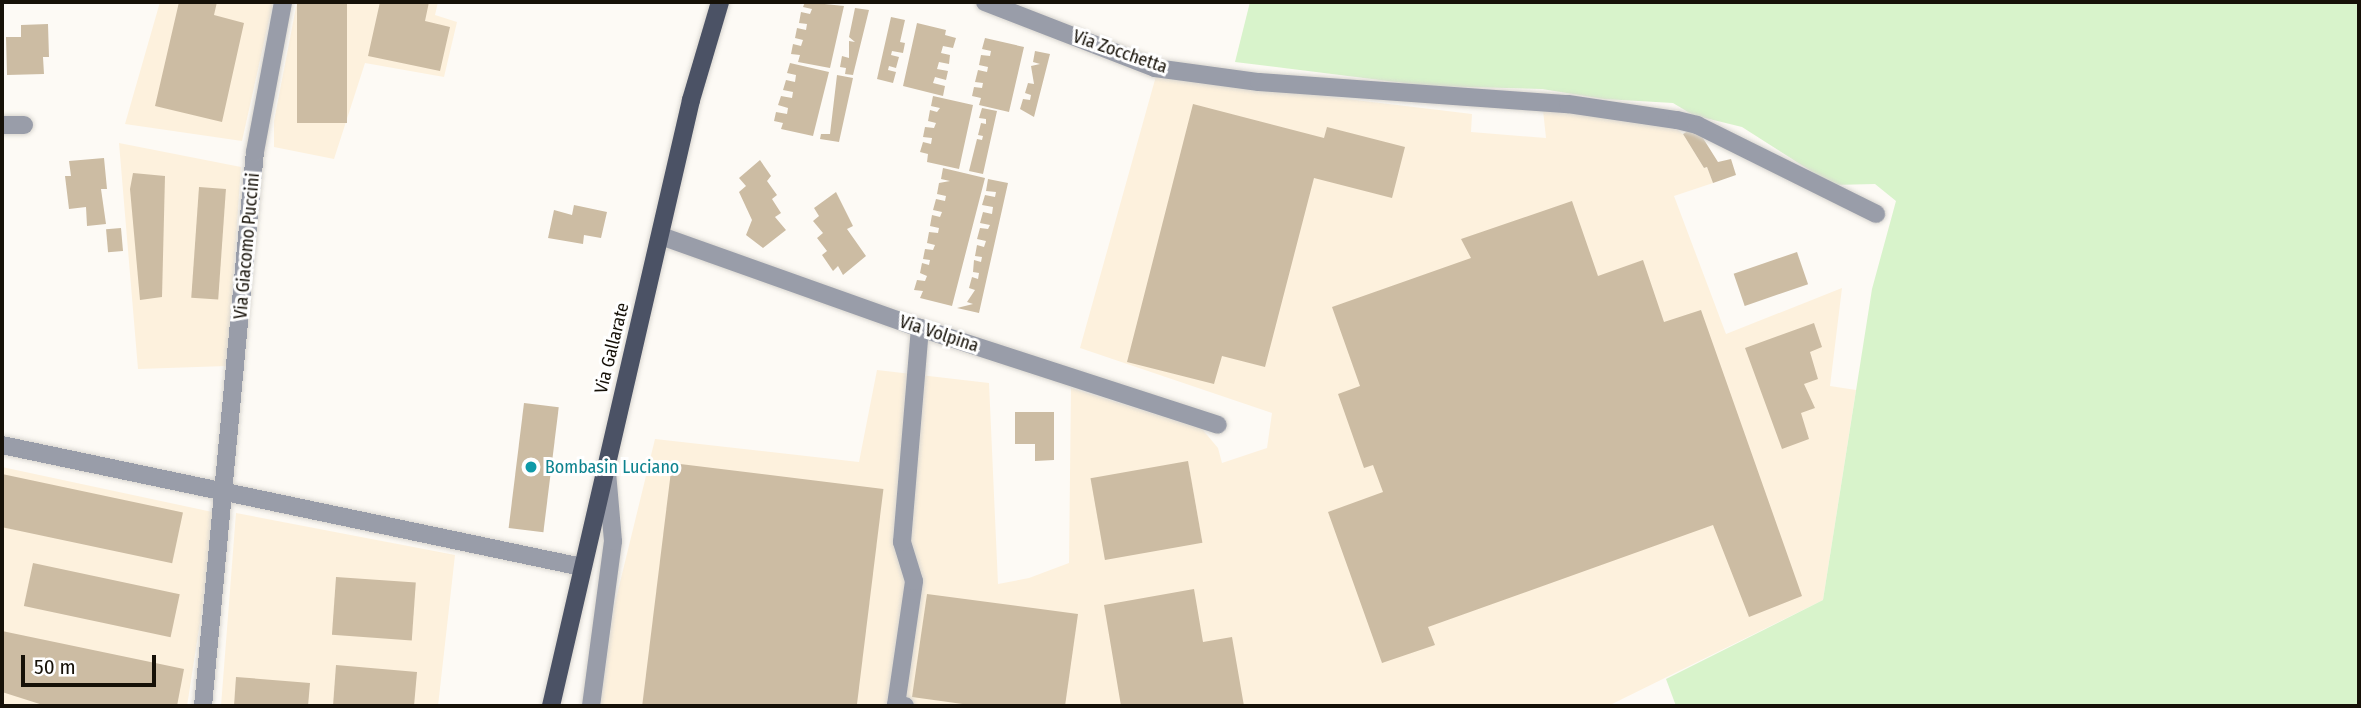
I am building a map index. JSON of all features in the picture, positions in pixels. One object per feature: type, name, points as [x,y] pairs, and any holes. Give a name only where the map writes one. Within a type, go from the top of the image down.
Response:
[{"type":"main road","name":"Via Gallarate","points":[[551,706],[691,100],[720,2]]},
{"type":"street","name":"Via Giacomo Puccini","points":[[203,706],[255,152],[283,2]]},
{"type":"street","name":"Via Zocchetta","points":[[985,2],[1155,68],[1259,82],[1568,104],[1661,116],[1697,125],[1876,214]]},
{"type":"street","points":[[2,125],[24,125]]},
{"type":"street","name":"Via Volpina","points":[[661,236],[920,328],[1218,425]]},
{"type":"street","points":[[905,706],[896,705],[914,581],[902,542],[920,328]]},
{"type":"street","points":[[2,446],[582,567]]},
{"type":"street","points":[[591,706],[613,541],[606,460]]},
{"type":"shaded area","points":[[160,2],[273,2],[242,141],[125,124]]},
{"type":"shaded area","points":[[297,2],[438,2],[435,15],[457,22],[444,77],[365,63],[334,159],[274,147],[274,121]]},
{"type":"shaded area","points":[[1156,76],[1472,114],[1471,132],[1546,138],[1543,110],[1665,121],[1683,134],[1704,168],[1707,167],[1713,183],[1674,196],[1726,334],[1842,288],[1830,386],[1856,390],[1823,600],[1608,706],[600,706],[614,607],[655,439],[859,462],[877,370],[989,383],[998,584],[1029,578],[1069,563],[1071,388],[1202,429],[1218,448],[1222,463],[1267,448],[1272,413],[1080,348]]},
{"type":"shaded area","points":[[119,143],[241,167],[227,366],[138,369]]},
{"type":"shaded area","points":[[2,467],[217,513],[187,706],[2,706]]},
{"type":"shaded area","points":[[236,513],[455,555],[438,706],[221,706]]},
{"type":"green space","points":[[1250,2],[2359,2],[2359,706],[1676,706],[1666,679],[1823,600],[1872,289],[1896,201],[1875,184],[1833,185],[1742,127],[1693,115],[1673,103],[1604,99],[1542,89],[1428,86],[1235,62]]},
{"type":"building","points":[[179,2],[217,2],[214,15],[244,23],[222,122],[155,106]]},
{"type":"building","points":[[297,2],[347,2],[347,123],[297,123]]},
{"type":"building","points":[[380,2],[429,2],[425,21],[450,27],[440,71],[368,56]]},
{"type":"building","points":[[805,2],[844,6],[830,68],[798,62],[800,55],[791,54],[793,44],[801,46],[803,40],[795,38],[797,28],[806,30],[807,24],[799,23],[801,12],[810,14],[812,9],[803,7]]},
{"type":"building","points":[[855,8],[869,10],[853,75],[845,74],[846,68],[840,67],[842,56],[849,58],[849,41],[855,42],[849,37]]},
{"type":"building","points":[[891,17],[905,20],[900,42],[905,43],[903,53],[892,51],[891,55],[899,57],[896,68],[889,66],[888,70],[896,72],[893,83],[877,79]]},
{"type":"building","points":[[917,23],[946,30],[945,35],[956,38],[953,48],[943,46],[941,53],[950,55],[949,64],[939,62],[937,69],[948,71],[946,80],[935,77],[933,83],[945,86],[943,96],[903,86]]},
{"type":"building","points":[[48,24],[49,57],[43,57],[44,74],[7,75],[6,37],[21,37],[21,25]]},
{"type":"building","points":[[985,38],[1024,47],[1009,112],[979,105],[981,98],[972,96],[974,87],[982,88],[983,83],[975,82],[978,70],[987,72],[988,67],[979,65],[981,55],[990,56],[991,51],[982,49]]},
{"type":"building","points":[[1035,51],[1050,54],[1034,117],[1020,109],[1023,99],[1030,100],[1031,95],[1025,93],[1028,83],[1034,84],[1031,66],[1040,64],[1033,62]]},
{"type":"building","points":[[790,63],[829,72],[813,136],[781,129],[783,123],[774,121],[776,112],[787,114],[788,108],[778,105],[781,96],[792,98],[793,92],[783,90],[786,80],[795,82],[796,75],[787,73]]},
{"type":"building","points":[[837,75],[853,78],[839,142],[820,139],[821,134],[830,134]]},
{"type":"building","points":[[933,96],[973,105],[959,169],[927,162],[928,154],[920,152],[923,142],[931,144],[932,138],[923,137],[925,127],[934,128],[936,123],[928,121],[930,110],[937,112],[940,108],[931,106]]},
{"type":"building","points":[[1193,104],[1324,138],[1327,127],[1405,147],[1392,198],[1314,178],[1265,367],[1222,356],[1214,384],[1127,362]]},
{"type":"building","points":[[982,108],[997,111],[983,174],[969,171],[977,139],[982,140],[983,136],[978,135],[981,123],[986,124],[986,119],[979,118]]},
{"type":"building","points":[[1690,130],[1701,135],[1718,162],[1731,159],[1736,175],[1713,183],[1707,167],[1704,168],[1683,134]]},
{"type":"building","points":[[104,158],[107,189],[101,189],[106,224],[87,226],[86,207],[69,209],[65,176],[71,176],[69,161]]},
{"type":"building","points":[[760,160],[771,176],[767,181],[777,195],[772,199],[781,213],[775,217],[786,230],[763,248],[746,235],[752,220],[739,192],[746,186],[739,178]]},
{"type":"building","points":[[943,168],[985,178],[952,306],[920,298],[923,291],[914,290],[917,280],[925,281],[927,276],[920,273],[922,263],[929,265],[930,260],[923,259],[925,249],[933,250],[935,245],[927,243],[929,232],[938,233],[939,228],[930,226],[932,215],[940,217],[942,212],[933,210],[936,199],[945,201],[946,196],[937,194],[939,183],[950,181],[941,179]]},
{"type":"building","points":[[133,173],[165,176],[162,297],[140,300],[130,189]]},
{"type":"building","points":[[988,179],[1008,183],[979,313],[957,308],[973,304],[967,302],[975,290],[969,288],[972,277],[978,279],[979,273],[973,272],[974,260],[981,262],[982,257],[975,256],[977,245],[984,247],[986,241],[977,239],[980,228],[988,229],[990,225],[980,223],[983,212],[992,214],[993,207],[982,205],[985,195],[995,197],[996,192],[986,191]]},
{"type":"building","points":[[199,187],[226,189],[218,300],[191,298]]},
{"type":"building","points":[[836,192],[853,226],[847,229],[866,256],[843,275],[838,266],[833,271],[822,255],[827,251],[817,238],[823,233],[813,221],[819,216],[814,208]]},
{"type":"building","points":[[1572,201],[1598,276],[1643,260],[1664,322],[1701,310],[1802,596],[1749,617],[1713,525],[1428,627],[1435,645],[1382,663],[1328,512],[1383,492],[1373,465],[1364,468],[1338,394],[1360,386],[1332,307],[1471,258],[1461,239]]},
{"type":"building","points":[[574,205],[607,212],[601,238],[584,235],[583,244],[548,238],[554,210],[572,215]]},
{"type":"building","points":[[121,228],[123,251],[108,252],[106,229]]},
{"type":"building","points":[[1797,252],[1808,284],[1745,306],[1734,274]]},
{"type":"building","points":[[1814,323],[1822,347],[1810,352],[1818,379],[1804,384],[1815,408],[1801,413],[1809,439],[1782,449],[1745,348]]},
{"type":"building","name":"Bombasin Luciano","points":[[524,403],[559,407],[543,532],[509,528]]},
{"type":"building","points":[[1015,412],[1054,412],[1054,460],[1035,461],[1035,444],[1015,444]]},
{"type":"building","points":[[1188,461],[1202,543],[1105,560],[1091,478]]},
{"type":"building","points":[[672,463],[883,489],[857,706],[642,706]]},
{"type":"building","points":[[2,474],[183,512],[172,563],[2,527]]},
{"type":"building","points":[[33,563],[180,594],[171,637],[24,606]]},
{"type":"building","points":[[336,577],[416,583],[412,640],[332,635]]},
{"type":"building","points":[[1194,589],[1203,642],[1232,637],[1244,706],[1121,706],[1104,605]]},
{"type":"building","points":[[927,594],[1078,614],[1065,706],[977,706],[912,697]]},
{"type":"building","points":[[2,631],[184,669],[177,706],[46,706],[2,692]]},
{"type":"building","points":[[336,665],[417,672],[414,706],[333,706]]},
{"type":"building","points":[[236,677],[310,683],[308,706],[234,706]]},
{"type":"place","name":"Bombasin Luciano","points":[[531,467]]}]
